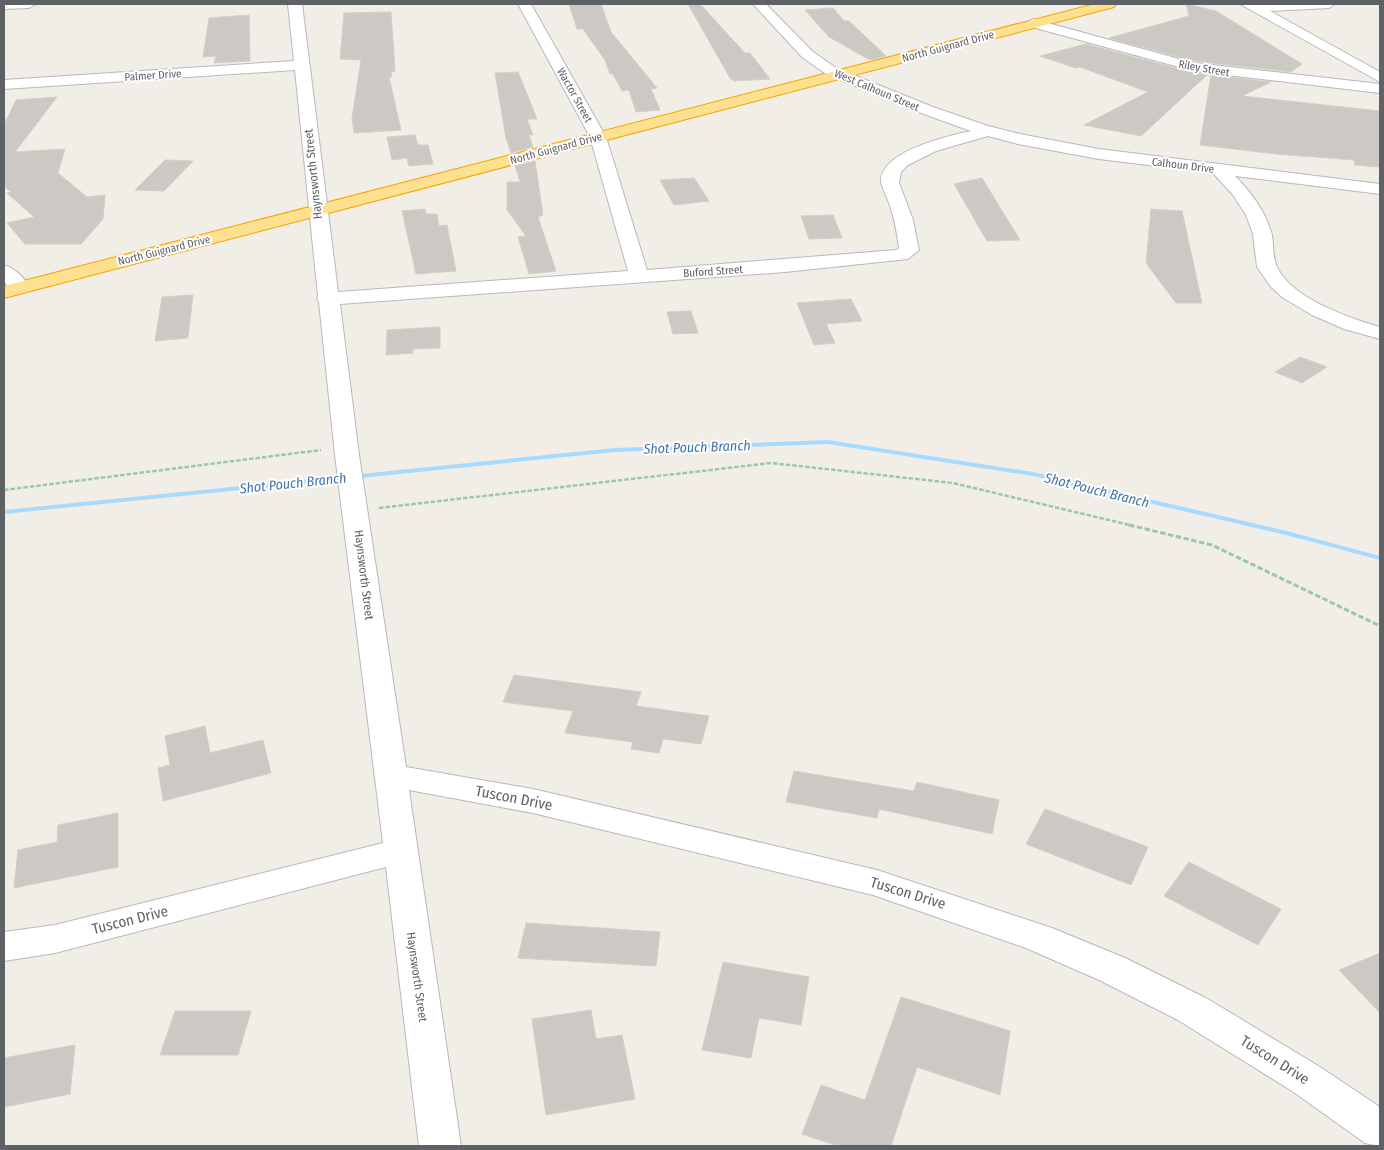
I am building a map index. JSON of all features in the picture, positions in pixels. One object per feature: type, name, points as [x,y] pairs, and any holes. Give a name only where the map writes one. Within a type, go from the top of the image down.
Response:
[{"type":"highway","name":"North Guignard Drive","points":[[12,289],[1109,4]]},
{"type":"street","points":[[4,5],[30,4]]},
{"type":"street","name":"Haynsworth Street","points":[[295,4],[327,299],[346,450],[356,507],[440,1146]]},
{"type":"street","name":"Wactor Street","points":[[524,4],[598,137],[640,276]]},
{"type":"street","name":"West Calhoun Street","points":[[759,4],[808,54],[839,74],[927,110],[988,131]]},
{"type":"street","points":[[1251,6],[1329,4]]},
{"type":"street","points":[[1251,6],[1380,78]]},
{"type":"street","name":"Riley Street","points":[[1033,23],[1166,61],[1194,67],[1380,89]]},
{"type":"street","name":"Palmer Drive","points":[[4,85],[301,65]]},
{"type":"street","name":"Calhoun Drive","points":[[988,131],[1064,149],[1380,189]]},
{"type":"street","name":"Buford Street","points":[[327,299],[784,266],[901,254],[909,250],[907,230],[891,183],[891,172],[898,164],[914,154],[988,131]]},
{"type":"street","points":[[1218,169],[1244,194],[1253,208],[1262,236],[1268,270],[1278,283],[1321,312],[1380,333]]},
{"type":"street","points":[[4,271],[12,289]]},
{"type":"street","name":"Tuscon Drive","points":[[390,775],[533,801],[867,881],[1011,928],[1112,969],[1192,1010],[1306,1079],[1380,1130]]},
{"type":"street","name":"Tuscon Drive","points":[[4,947],[55,938],[400,851]]},
{"type":"path","points":[[4,490],[346,450]]},
{"type":"path","points":[[356,507],[771,463],[953,483],[1212,545],[1380,626]]},
{"type":"building","points":[[569,4],[601,4],[611,32],[657,88],[651,89],[660,110],[636,112],[629,90],[622,91],[613,74],[610,74],[605,60],[583,29],[577,29]]},
{"type":"building","points":[[688,4],[700,4],[745,53],[750,53],[770,79],[734,81],[730,78]]},
{"type":"building","points":[[1186,4],[1216,11],[1302,64],[1291,72],[1194,61],[1109,38],[1189,16]]},
{"type":"building","points":[[833,8],[844,21],[849,21],[886,56],[870,60],[829,37],[805,10]]},
{"type":"building","points":[[391,12],[395,71],[391,72],[392,77],[389,77],[401,130],[354,133],[352,118],[361,60],[340,59],[344,13]]},
{"type":"building","points":[[249,15],[250,61],[214,63],[216,56],[203,57],[209,18]]},
{"type":"building","points":[[1086,44],[1194,73],[1208,74],[1141,136],[1084,125],[1148,92],[1080,67],[1076,68],[1040,56]]},
{"type":"building","points":[[518,72],[537,119],[527,119],[533,135],[529,135],[533,147],[511,153],[506,138],[495,73]]},
{"type":"building","points":[[1211,75],[1271,82],[1242,96],[1380,111],[1380,167],[1355,165],[1354,160],[1276,154],[1200,145]]},
{"type":"building","points":[[57,97],[15,152],[65,149],[58,173],[87,197],[105,195],[103,219],[81,244],[25,244],[7,223],[34,217],[7,193],[11,192],[4,186],[4,125],[16,100]]},
{"type":"building","points":[[415,135],[418,145],[428,145],[433,164],[409,166],[407,158],[392,160],[387,137]]},
{"type":"building","points":[[165,160],[193,161],[164,191],[135,190]]},
{"type":"building","points":[[535,161],[543,215],[538,217],[556,271],[529,274],[518,237],[526,236],[507,210],[507,182],[520,182],[515,166]]},
{"type":"building","points":[[694,178],[709,201],[674,205],[660,180]]},
{"type":"building","points":[[982,178],[1020,240],[987,241],[954,184]]},
{"type":"building","points":[[425,209],[426,214],[437,214],[439,226],[447,225],[456,271],[416,274],[402,211]]},
{"type":"building","points":[[1151,209],[1182,211],[1202,303],[1176,303],[1146,263]]},
{"type":"building","points":[[833,215],[842,238],[809,239],[801,216]]},
{"type":"building","points":[[193,295],[188,338],[155,341],[162,297]]},
{"type":"building","points":[[851,299],[862,321],[826,324],[835,343],[814,345],[797,303]]},
{"type":"building","points":[[691,311],[698,333],[673,334],[667,312]]},
{"type":"building","points":[[440,327],[440,348],[413,349],[413,353],[386,355],[387,330]]},
{"type":"building","points":[[1300,357],[1327,367],[1302,383],[1275,372]]},
{"type":"building","points":[[514,675],[641,692],[636,706],[709,716],[701,744],[663,739],[659,753],[631,749],[633,742],[565,733],[573,711],[503,702]]},
{"type":"building","points":[[205,726],[210,753],[263,740],[271,773],[163,801],[158,768],[170,765],[165,736]]},
{"type":"building","points":[[794,771],[914,791],[917,782],[999,800],[992,834],[879,809],[877,818],[786,802]]},
{"type":"building","points":[[1045,809],[1148,847],[1131,885],[1026,844]]},
{"type":"building","points":[[118,813],[118,867],[14,888],[18,850],[57,842],[58,825]]},
{"type":"building","points":[[1189,862],[1281,909],[1258,945],[1164,896]]},
{"type":"building","points":[[526,923],[660,932],[656,966],[518,958]]},
{"type":"building","points":[[1380,953],[1380,1013],[1339,970]]},
{"type":"building","points":[[723,962],[809,977],[801,1025],[759,1018],[751,1058],[702,1050]]},
{"type":"building","points":[[901,997],[1010,1031],[1000,1095],[917,1067],[891,1146],[838,1146],[802,1134],[821,1085],[865,1100]]},
{"type":"building","points":[[591,1010],[596,1039],[622,1035],[635,1099],[546,1115],[532,1019]]},
{"type":"building","points":[[175,1011],[251,1011],[238,1055],[160,1055]]},
{"type":"building","points":[[75,1045],[70,1094],[4,1107],[4,1058]]},
{"type":"waterway","name":"Shot Pouch Branch","points":[[4,512],[615,450],[828,442],[1033,474],[1287,533],[1380,558]]}]
